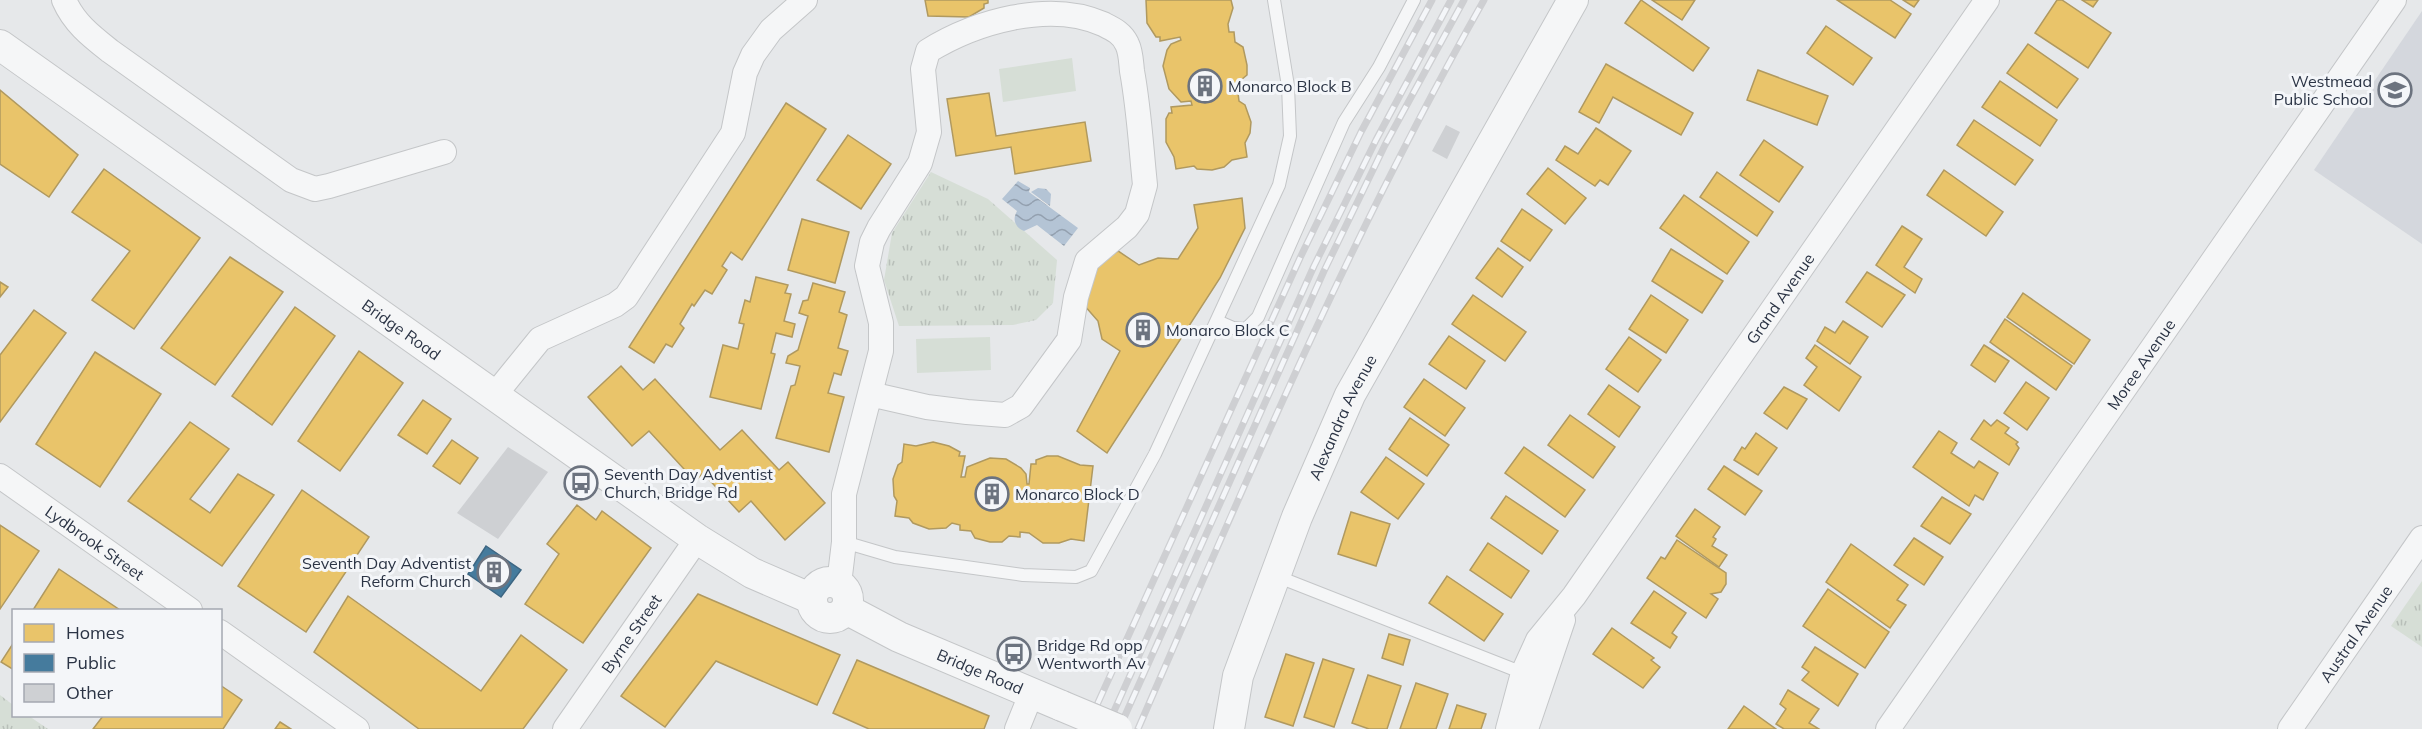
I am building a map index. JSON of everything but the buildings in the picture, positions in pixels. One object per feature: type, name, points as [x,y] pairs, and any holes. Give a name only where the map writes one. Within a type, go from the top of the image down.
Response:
[{"type":"street","points":[[64,0],[70,14],[87,33],[110,51],[263,162],[303,186],[315,189],[329,186],[444,152]]},
{"type":"street","points":[[493,397],[540,339],[615,305],[626,297],[733,132],[746,73],[753,54],[771,30],[805,0]]},
{"type":"street","name":"Alexandra Avenue","points":[[1229,729],[1238,676],[1322,455],[1350,395],[1573,0]]},
{"type":"street","name":"Grand Avenue","points":[[1508,729],[1523,673],[1538,640],[1574,596],[1987,0]]},
{"type":"street","name":"Moree Avenue","points":[[1888,729],[2394,0]]},
{"type":"street","points":[[842,597],[844,494],[881,351],[881,323],[867,266],[872,242],[920,163],[929,132],[923,69],[928,51],[945,41],[987,25],[1038,16],[1090,19],[1116,30],[1128,46],[1135,87],[1145,185],[1143,199],[1137,214],[1127,226],[1087,261],[1076,297],[1069,340],[1053,364],[1021,406],[1005,415],[927,407],[870,394]]},
{"type":"street","name":"Bridge Road","points":[[0,45],[493,397],[697,538],[752,573],[812,599],[815,611],[825,618],[837,617],[842,597],[899,637],[1118,729]]},
{"type":"street","name":"Lydbrook Street","points":[[0,476],[189,609]]},
{"type":"street","name":"Byrne Street","points":[[565,729],[697,538]]},
{"type":"street","name":"Austral Avenue","points":[[2290,729],[2422,538]]},
{"type":"street","name":"Grand Avenue","points":[[1526,729],[1555,640],[1574,596]]},
{"type":"street","points":[[222,633],[357,729]]},
{"type":"street","points":[[1017,729],[1032,692]]},
{"type":"lane","points":[[844,542],[895,557],[1023,575],[1076,577],[1091,570],[1155,454],[1279,185],[1290,136],[1288,86],[1274,0]]},
{"type":"lane","points":[[1217,321],[1233,328],[1246,329],[1258,317],[1344,122],[1379,67],[1414,0]]},
{"type":"lane","points":[[1275,575],[1523,673]]},
{"type":"shaded area","name":"Westmead Public School","points":[[2422,11],[2422,244],[2314,170]]},
{"type":"green space","points":[[1072,58],[1076,91],[1003,102],[999,69]]},
{"type":"green space","points":[[931,172],[988,199],[1057,260],[1053,303],[1036,320],[1013,325],[899,326],[884,280],[892,233]]},
{"type":"green space","points":[[990,337],[991,370],[917,373],[916,339]]},
{"type":"green space","points":[[2422,581],[2422,647],[2391,626]]},
{"type":"green space","points":[[0,695],[12,704],[12,717],[30,717],[48,729],[0,729]]},
{"type":"water","points":[[1018,181],[1030,188],[1029,192],[1078,228],[1064,246],[1037,225],[1024,231],[1018,227],[1015,220],[1017,211],[1002,199]]},
{"type":"water","points":[[1038,188],[1046,189],[1051,194],[1050,206],[1031,192]]},
{"type":"railway","points":[[1086,729],[1300,258],[1361,132],[1432,0]]},
{"type":"railway","points":[[1106,729],[1314,266],[1376,140],[1451,0]]},
{"type":"railway","points":[[1119,729],[1324,271],[1385,145],[1464,0]]},
{"type":"railway","points":[[1138,729],[1259,452],[1344,269],[1435,88],[1484,0]]},
{"type":"place","name":"Monarco Block B","points":[[1205,86]]},
{"type":"place","name":"Westmead Public School","points":[[2395,90]]},
{"type":"place","name":"Monarco Block C","points":[[1143,330]]},
{"type":"place","name":"Seventh Day Adventist Church, Bridge Rd","points":[[581,483]]},
{"type":"place","name":"Monarco Block D","points":[[992,494]]},
{"type":"place","name":"Seventh Day Adventist Reform Church","points":[[494,572]]},
{"type":"place","name":"Bridge Rd opp Wentworth Av","points":[[1014,654]]}]
